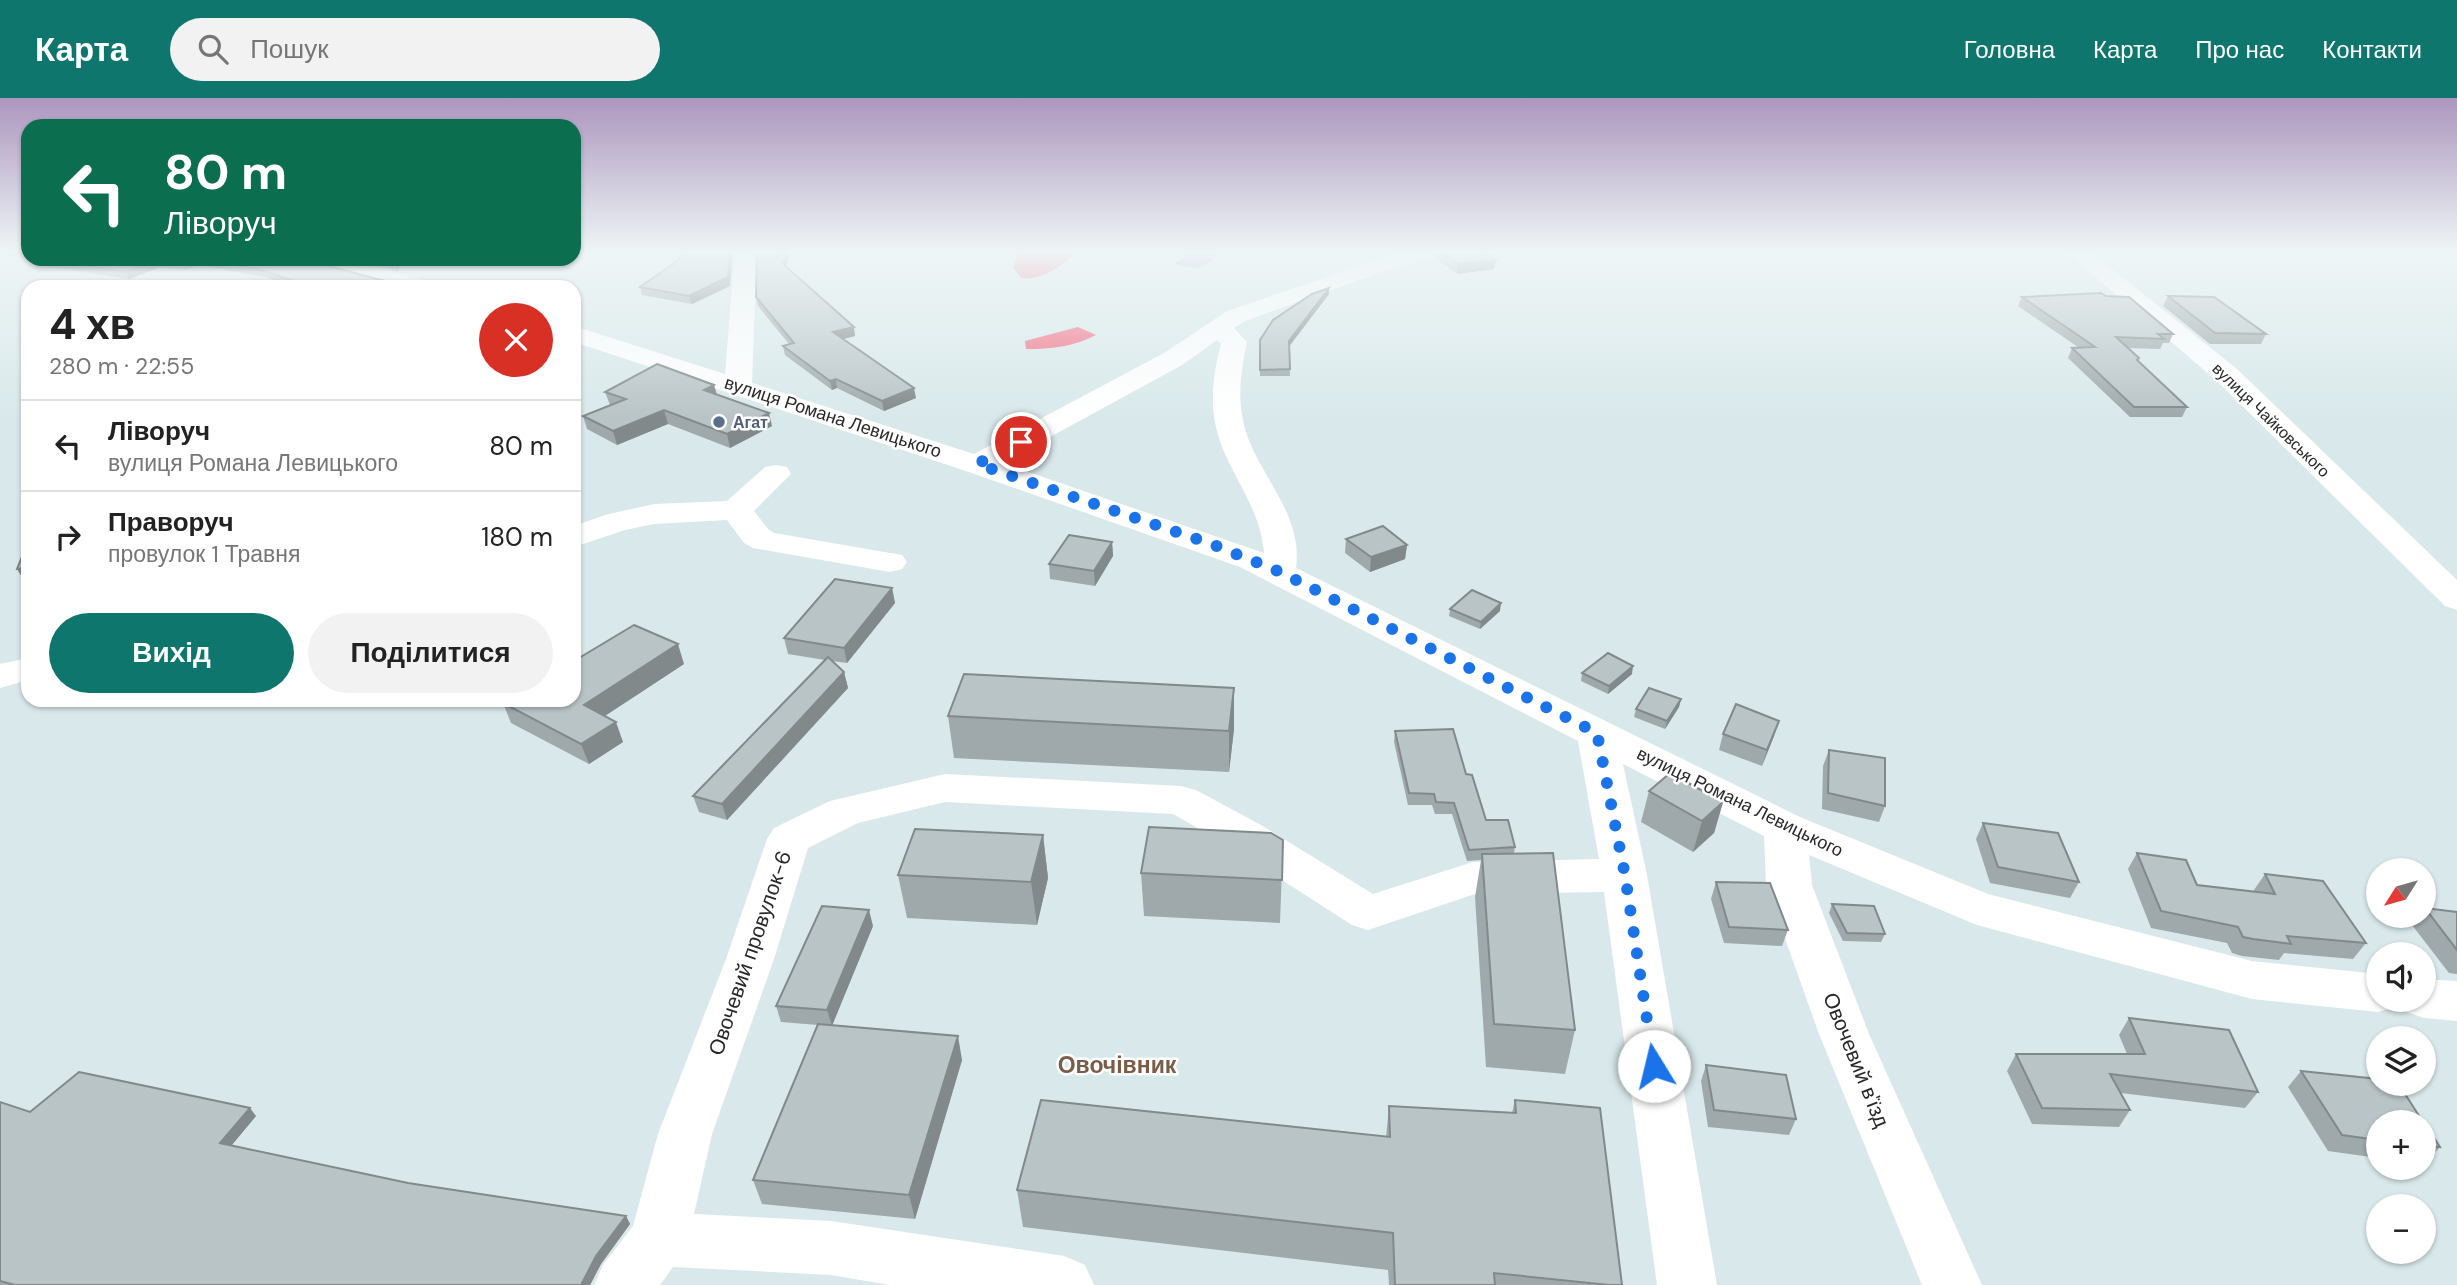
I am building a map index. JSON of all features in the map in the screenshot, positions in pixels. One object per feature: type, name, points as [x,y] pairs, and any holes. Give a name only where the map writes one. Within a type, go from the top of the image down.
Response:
[{"type":"street","points":[[738,386],[743,306]]},
{"type":"street","points":[[977,464],[1173,359],[1236,316],[1262,306]]},
{"type":"street","name":"вулиця Чайковського","points":[[2143,306],[2227,375],[2457,599]]},
{"type":"street","points":[[1218,327],[1234,342],[1226,376],[1230,420],[1241,457],[1279,535],[1282,555],[1278,571]]},
{"type":"street","name":"вулиця Романа Левицького","points":[[581,336],[977,464],[1209,543],[1278,571],[1785,828],[1977,908],[2252,980],[2366,992]]},
{"type":"street","points":[[581,534],[616,522],[654,514],[737,510],[776,474]]},
{"type":"street","points":[[737,510],[756,536],[765,541],[890,562]]},
{"type":"street","points":[[0,676],[21,671]]},
{"type":"street","points":[[1597,733],[1625,875],[1687,1285]]},
{"type":"street","name":"Овочевий провулок-6","points":[[659,1239],[685,1134],[750,959],[789,839],[845,811],[945,788],[1181,800],[1246,836],[1368,913],[1473,877],[1625,875]]},
{"type":"street","name":"Овочевий в'їзд","points":[[1785,828],[1788,885],[1844,1034],[1952,1285]]},
{"type":"street","points":[[2436,999],[2457,1001]]},
{"type":"street","points":[[624,1285],[659,1239],[831,1248],[1064,1285]]},
{"type":"shaded area","points":[[1078,327],[1096,335],[1062,346],[1026,349],[1025,341]]},
{"type":"building","points":[[764,306],[831,306],[854,327],[833,332],[914,388],[882,401],[836,379],[830,381],[783,346],[794,343]]},
{"type":"building","points":[[1293,306],[1315,306],[1289,341],[1290,369],[1260,370],[1260,340],[1273,320]]},
{"type":"building","points":[[2036,306],[2140,306],[2173,334],[2158,334],[2164,339],[2116,337],[2187,407],[2134,407],[2072,348],[2095,347]]},
{"type":"building","points":[[2181,306],[2227,306],[2266,334],[2215,333]]},
{"type":"building","points":[[657,364],[714,385],[704,390],[769,413],[727,434],[664,410],[613,431],[583,416],[626,399],[605,392]]},
{"type":"building","points":[[1383,526],[1407,545],[1371,557],[1346,539]]},
{"type":"building","points":[[1069,535],[1112,542],[1094,571],[1049,564]]},
{"type":"building","points":[[835,579],[892,588],[844,648],[784,638]]},
{"type":"building","points":[[1472,590],[1501,603],[1481,622],[1450,609]]},
{"type":"building","points":[[634,625],[678,644],[584,705],[616,722],[581,744],[511,707],[581,707],[581,657]]},
{"type":"building","points":[[1608,653],[1633,666],[1609,686],[1582,673]]},
{"type":"building","points":[[828,657],[844,672],[722,804],[693,796]]},
{"type":"building","points":[[964,674],[1234,688],[1229,731],[948,716]]},
{"type":"building","points":[[1649,688],[1681,699],[1667,721],[1636,709]]},
{"type":"building","points":[[1736,704],[1779,721],[1767,750],[1723,734]]},
{"type":"building","points":[[1453,729],[1466,774],[1472,775],[1486,820],[1508,820],[1515,847],[1469,850],[1454,803],[1436,802],[1434,794],[1409,793],[1395,731]]},
{"type":"building","points":[[1829,750],[1885,758],[1885,806],[1828,793]]},
{"type":"building","points":[[1670,773],[1723,802],[1702,821],[1649,791]]},
{"type":"building","points":[[1983,823],[2058,833],[2079,882],[1998,867]]},
{"type":"building","points":[[1149,827],[1271,833],[1283,840],[1282,880],[1141,873]]},
{"type":"building","points":[[915,829],[1043,835],[1031,882],[898,875]]},
{"type":"building","points":[[1553,853],[1575,1030],[1494,1024],[1482,854]]},
{"type":"building","points":[[2137,853],[2186,860],[2197,885],[2275,894],[2265,874],[2323,881],[2366,943],[2287,936],[2291,944],[2253,939],[2243,937],[2238,927],[2161,911]]},
{"type":"building","points":[[1716,882],[1770,883],[1788,930],[1729,927]]},
{"type":"building","points":[[1832,904],[1874,906],[1885,934],[1847,933]]},
{"type":"building","points":[[822,906],[869,910],[827,1010],[776,1006]]},
{"type":"building","points":[[2436,909],[2457,912],[2457,950],[2436,922]]},
{"type":"building","points":[[2129,1018],[2229,1030],[2258,1092],[2110,1074],[2130,1110],[2042,1108],[2016,1054],[2145,1054]]},
{"type":"building","points":[[818,1024],[958,1036],[909,1195],[753,1180]]},
{"type":"building","points":[[1706,1065],[1786,1075],[1796,1119],[1714,1110]]},
{"type":"building","points":[[2301,1071],[2366,1078],[2366,1096],[2406,1096],[2415,1110],[2366,1110],[2366,1138],[2342,1135]]},
{"type":"building","points":[[79,1072],[250,1108],[220,1143],[408,1183],[626,1216],[596,1256],[581,1285],[15,1285],[0,1281],[0,1102],[30,1112]]},
{"type":"building","points":[[1041,1100],[1390,1137],[1389,1106],[1516,1113],[1515,1100],[1600,1108],[1622,1285],[1494,1273],[1495,1285],[1395,1285],[1393,1233],[1017,1190]]},
{"type":"place","name":"Агат","points":[[719,422]]},
{"type":"district","name":"Овочівник","points":[[1117,1065]]},
{"type":"route","points":[[1021,442],[977,464],[1209,543],[1278,571],[1597,733],[1625,875],[1654,1066]]}]
